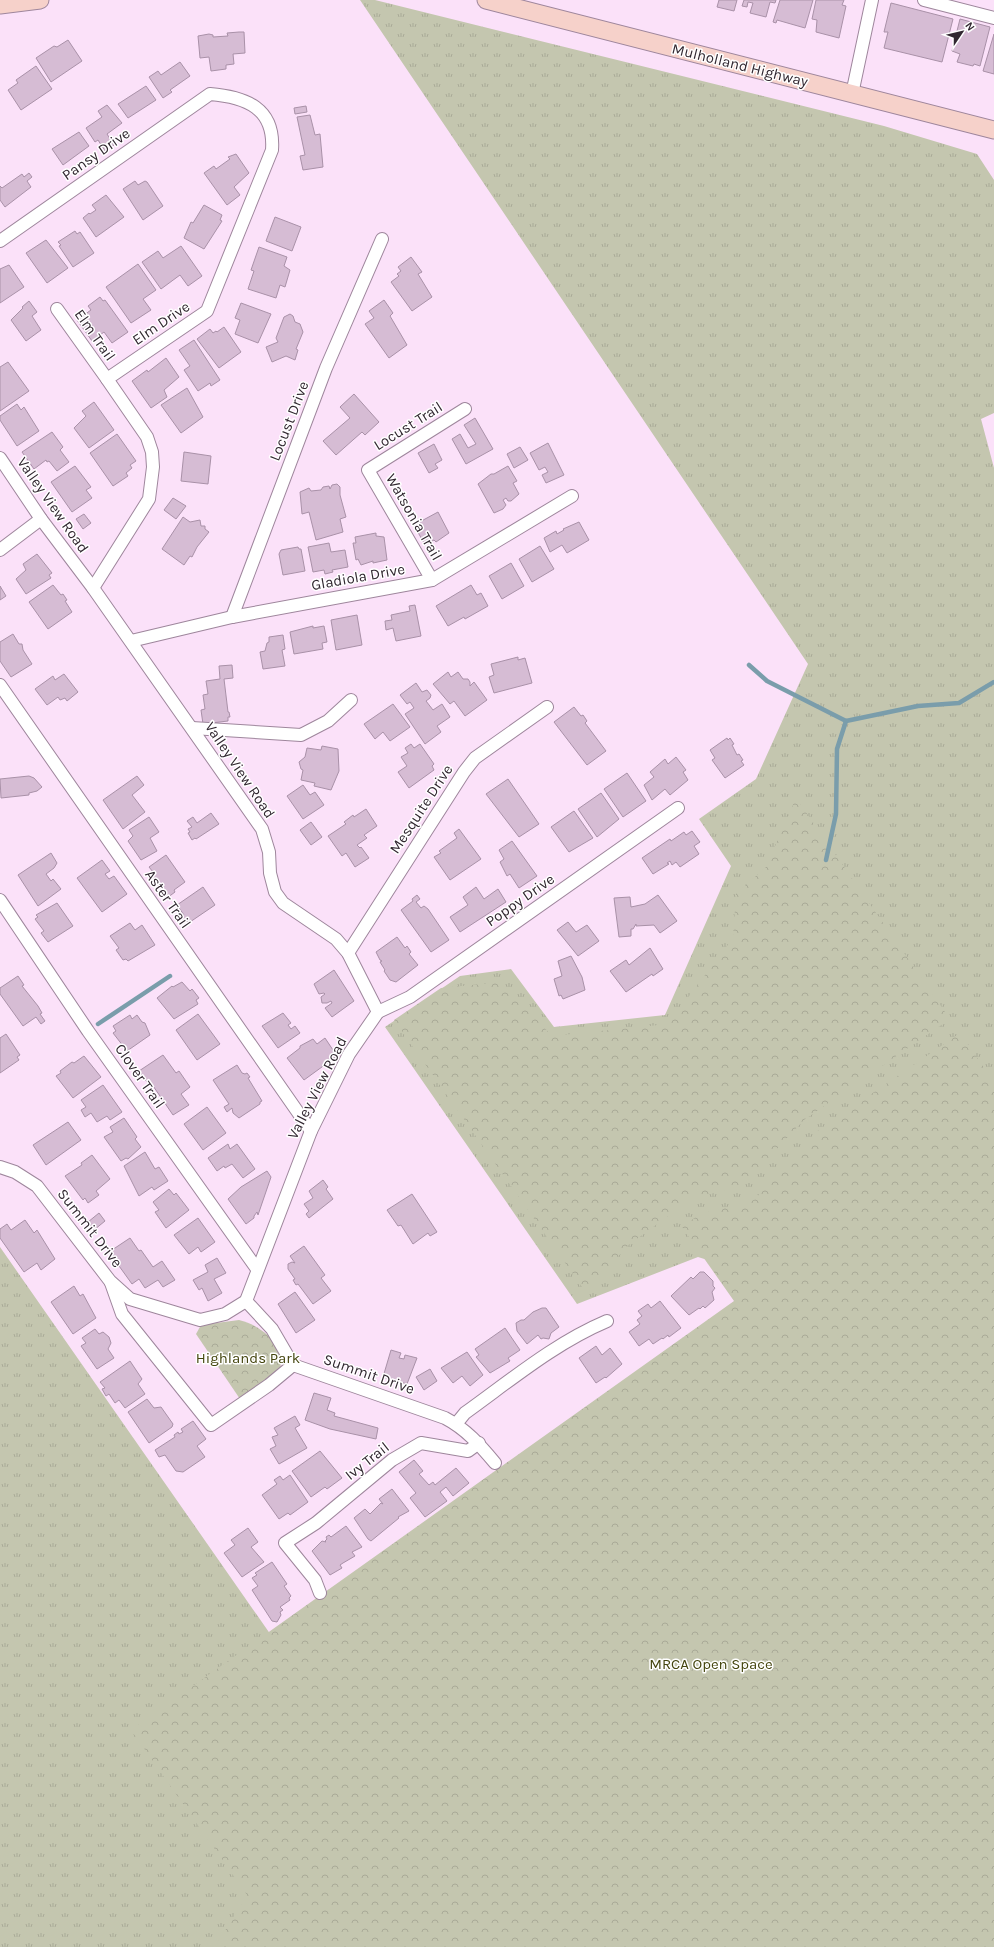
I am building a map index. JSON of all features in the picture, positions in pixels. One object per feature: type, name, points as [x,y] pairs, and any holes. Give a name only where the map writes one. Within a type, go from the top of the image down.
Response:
[{"type":"main road","points":[[0,5],[40,0]]},
{"type":"main road","name":"Mulholland Highway","points":[[486,0],[994,130]]},
{"type":"street","points":[[852,94],[872,0]]},
{"type":"street","points":[[924,0],[993,14]]},
{"type":"street","name":"Pansy Drive","points":[[0,242],[210,94]]},
{"type":"street","name":"Elm Drive","points":[[106,379],[207,312],[272,150],[272,132],[268,123],[258,109],[243,99],[210,94]]},
{"type":"street","name":"Locust Drive","points":[[232,617],[326,368],[382,239]]},
{"type":"street","name":"Elm Trail","points":[[57,309],[106,379]]},
{"type":"street","points":[[93,588],[149,499],[153,467],[152,452],[147,437],[106,379]]},
{"type":"street","name":"Locust Trail","points":[[368,470],[464,409]]},
{"type":"street","name":"Valley View Road","points":[[0,458],[41,519],[131,641],[262,829],[269,852],[270,873],[275,892],[283,903],[336,939],[348,953],[378,1012],[349,1054],[311,1131],[246,1301]]},
{"type":"street","name":"Watsonia Trail","points":[[368,470],[432,580]]},
{"type":"street","name":"Gladiola Drive","points":[[131,641],[232,617],[432,580],[572,496]]},
{"type":"street","points":[[0,550],[41,519]]},
{"type":"street","name":"Aster Trail","points":[[0,685],[311,1131]]},
{"type":"street","points":[[192,728],[301,735],[328,721],[351,700]]},
{"type":"street","name":"Mesquite Drive","points":[[348,953],[464,772],[475,758],[547,707]]},
{"type":"street","name":"Poppy Drive","points":[[378,1012],[410,997],[678,808]]},
{"type":"street","name":"Clover Trail","points":[[0,900],[88,1031],[257,1269]]},
{"type":"street","name":"Summit Drive","points":[[0,1167],[15,1172],[37,1186],[110,1280],[130,1299],[200,1320],[225,1314],[246,1301]]},
{"type":"street","points":[[110,1280],[122,1314],[211,1425],[270,1385],[293,1365],[272,1329],[246,1301]]},
{"type":"street","points":[[456,1424],[465,1413],[555,1348],[584,1331],[607,1321]]},
{"type":"street","name":"Summit Drive","points":[[293,1365],[445,1418],[456,1424],[479,1443],[495,1463]]},
{"type":"street","name":"Ivy Trail","points":[[320,1593],[315,1580],[285,1542],[316,1522],[392,1460],[421,1443],[468,1451],[479,1443]]},
{"type":"green space","points":[[360,0],[375,0],[884,126],[977,154],[994,180],[994,413],[981,419],[994,468],[994,1947],[0,1947],[0,1247],[273,1638],[752,1312],[717,1263],[698,1257],[577,1304],[385,1027],[460,976],[511,969],[554,1027],[665,1015],[731,866],[699,819],[756,779],[808,664]]},
{"type":"green space","points":[[796,798],[950,1019],[804,1120],[743,1185],[692,1199],[627,1246],[587,1294],[394,1020],[441,988],[502,982],[552,1036],[668,1024],[733,938],[736,894],[766,867]]},
{"type":"green space","name":"MRCA Open Space","points":[[960,1033],[994,1082],[994,1947],[215,1947],[247,1895],[131,1730],[734,1301],[682,1227],[700,1214],[754,1200],[816,1132]]},
{"type":"green space","name":"Highlands Park","points":[[239,1320],[264,1332],[276,1345],[281,1361],[280,1370],[240,1399],[196,1334],[201,1325]]},
{"type":"building","points":[[719,0],[737,0],[734,11],[717,7]]},
{"type":"building","points":[[744,0],[776,0],[775,3],[770,2],[766,17],[750,13],[753,3],[748,2],[747,7],[742,6]]},
{"type":"building","points":[[780,0],[813,0],[805,28],[777,20],[776,23],[773,22]]},
{"type":"building","points":[[816,0],[844,0],[842,5],[846,6],[839,38],[816,32],[817,20],[812,19]]},
{"type":"building","points":[[891,3],[953,19],[942,62],[884,48],[888,32],[884,32]]},
{"type":"building","points":[[960,19],[990,27],[980,66],[957,62],[960,54],[952,51]]},
{"type":"building","points":[[244,32],[245,53],[233,54],[234,64],[226,65],[226,69],[211,71],[209,57],[200,58],[198,36],[209,34],[213,35],[213,37],[228,36],[227,33]]},
{"type":"building","points":[[994,34],[994,74],[983,71]]},
{"type":"building","points":[[68,40],[82,61],[51,82],[36,58],[54,46],[57,47]]},
{"type":"building","points":[[180,62],[190,76],[170,90],[172,92],[163,98],[149,77],[158,71],[161,75]]},
{"type":"building","points":[[36,66],[52,89],[21,110],[8,90],[18,83],[16,80]]},
{"type":"building","points":[[146,86],[156,100],[128,118],[118,104]]},
{"type":"building","points":[[107,105],[122,123],[107,134],[114,145],[105,151],[98,140],[95,142],[86,128],[102,117],[98,111]]},
{"type":"building","points":[[306,106],[307,112],[295,114],[294,108]]},
{"type":"building","points":[[310,115],[315,135],[320,134],[323,167],[303,170],[300,156],[305,155],[297,117]]},
{"type":"building","points":[[79,132],[89,146],[63,165],[52,149]]},
{"type":"building","points":[[236,154],[249,173],[234,187],[240,195],[227,205],[204,173],[214,166],[216,169],[230,159],[228,157]]},
{"type":"building","points":[[29,173],[32,177],[27,181],[31,187],[5,207],[0,200],[0,186],[2,188],[22,174],[24,177]]},
{"type":"building","points":[[135,181],[138,185],[145,181],[147,182],[163,206],[143,220],[123,189]]},
{"type":"building","points":[[106,195],[124,217],[96,237],[83,218],[96,210],[92,205]]},
{"type":"building","points":[[204,205],[222,215],[220,220],[222,221],[204,249],[184,238],[191,222],[193,223]]},
{"type":"building","points":[[275,217],[301,227],[292,251],[266,241]]},
{"type":"building","points":[[75,231],[77,234],[80,232],[94,253],[73,267],[59,246],[61,245],[58,242]]},
{"type":"building","points":[[46,240],[68,268],[47,283],[26,253]]},
{"type":"building","points":[[181,246],[202,276],[188,286],[180,275],[161,289],[142,262],[158,251],[163,258]]},
{"type":"building","points":[[259,247],[287,257],[284,266],[290,270],[285,287],[280,285],[276,298],[248,289],[254,271],[251,270]]},
{"type":"building","points":[[411,257],[422,272],[418,274],[432,297],[412,311],[391,282],[399,276],[397,274],[401,271],[398,267]]},
{"type":"building","points":[[138,264],[156,290],[143,299],[151,310],[131,323],[106,287]]},
{"type":"building","points":[[9,265],[24,287],[0,303],[0,269]]},
{"type":"building","points":[[100,297],[103,301],[105,300],[128,332],[112,343],[104,332],[92,341],[77,320],[91,310],[88,306]]},
{"type":"building","points":[[384,300],[393,313],[390,316],[407,345],[389,358],[365,324],[374,318],[369,311]]},
{"type":"building","points":[[29,301],[37,312],[32,316],[41,330],[26,341],[11,320]]},
{"type":"building","points":[[241,303],[271,314],[258,343],[235,334],[240,320],[235,318]]},
{"type":"building","points":[[290,314],[293,316],[295,322],[300,324],[303,332],[296,349],[298,350],[295,360],[286,356],[272,362],[266,347],[278,342],[276,338],[284,317]]},
{"type":"building","points":[[224,327],[241,352],[219,368],[197,339],[210,329],[213,333]]},
{"type":"building","points":[[194,340],[220,380],[211,386],[210,383],[198,391],[184,370],[190,366],[179,350]]},
{"type":"building","points":[[166,358],[179,377],[164,390],[167,397],[151,408],[132,381],[147,370],[148,372]]},
{"type":"building","points":[[8,362],[29,391],[0,411],[0,367]]},
{"type":"building","points":[[187,388],[203,417],[181,433],[161,405]]},
{"type":"building","points":[[354,394],[379,422],[365,435],[362,432],[336,455],[323,441],[350,418],[340,407]]},
{"type":"building","points":[[94,402],[114,430],[89,448],[74,428],[86,416],[82,411]]},
{"type":"building","points":[[17,404],[21,410],[24,407],[39,431],[17,446],[0,420],[0,416]]},
{"type":"building","points":[[475,418],[493,449],[466,464],[452,439],[460,434],[468,448],[476,444],[464,425]]},
{"type":"building","points":[[52,432],[63,447],[60,450],[69,462],[57,471],[49,461],[47,462],[46,460],[34,469],[22,452]]},
{"type":"building","points":[[117,434],[136,461],[130,465],[132,468],[126,473],[128,476],[113,486],[90,453]]},
{"type":"building","points":[[548,443],[564,475],[546,483],[542,475],[548,472],[545,467],[539,470],[530,453]]},
{"type":"building","points":[[434,444],[442,460],[435,464],[438,468],[429,473],[418,453]]},
{"type":"building","points":[[520,447],[528,460],[514,468],[507,454]]},
{"type":"building","points":[[184,452],[211,456],[208,484],[181,481]]},
{"type":"building","points":[[75,466],[91,487],[86,490],[92,498],[72,512],[51,482]]},
{"type":"building","points":[[508,466],[517,481],[513,483],[519,494],[511,501],[508,501],[506,498],[503,500],[506,505],[503,509],[494,513],[478,484],[491,474],[494,474]]},
{"type":"building","points":[[337,484],[340,487],[340,495],[346,517],[340,519],[343,532],[316,540],[309,512],[302,514],[300,492],[309,488],[311,491],[321,490],[323,487],[329,486],[330,489],[332,485]]},
{"type":"building","points":[[173,498],[186,506],[176,519],[164,510]]},
{"type":"building","points":[[438,512],[449,533],[436,542],[434,540],[425,545],[414,525]]},
{"type":"building","points":[[84,514],[91,523],[83,529],[76,519]]},
{"type":"building","points":[[183,517],[190,522],[200,520],[201,526],[205,526],[205,529],[209,532],[197,547],[192,557],[190,556],[184,565],[162,549]]},
{"type":"building","points":[[579,522],[589,540],[567,553],[562,545],[550,552],[544,538],[556,531],[557,534],[564,530],[563,529]]},
{"type":"building","points":[[376,533],[376,536],[384,537],[387,560],[373,563],[373,561],[361,565],[358,559],[356,560],[353,543],[356,543],[355,537]]},
{"type":"building","points":[[329,543],[331,552],[345,550],[348,567],[332,570],[333,572],[325,574],[324,570],[313,572],[308,547]]},
{"type":"building","points":[[540,546],[554,569],[532,582],[519,559]]},
{"type":"building","points":[[298,547],[301,549],[305,571],[283,575],[279,554],[281,550]]},
{"type":"building","points":[[37,554],[52,573],[49,575],[51,578],[26,594],[16,579],[26,570],[23,564]]},
{"type":"building","points":[[511,563],[524,586],[502,599],[489,576]]},
{"type":"building","points":[[53,585],[61,595],[63,594],[67,600],[65,601],[72,612],[48,629],[29,602]]},
{"type":"building","points":[[471,585],[477,595],[481,593],[488,606],[465,619],[464,617],[448,626],[436,606]]},
{"type":"building","points":[[0,586],[6,596],[0,600]]},
{"type":"building","points":[[415,605],[421,636],[396,641],[393,628],[386,630],[385,621],[392,620],[391,615],[410,611],[409,606]]},
{"type":"building","points":[[357,615],[362,645],[336,650],[331,620]]},
{"type":"building","points":[[313,626],[313,628],[324,626],[327,642],[322,643],[323,649],[294,654],[290,632]]},
{"type":"building","points":[[13,634],[19,644],[22,644],[23,650],[32,664],[11,677],[0,661],[0,642]]},
{"type":"building","points":[[283,635],[285,649],[282,650],[285,666],[263,669],[260,652],[265,651],[267,643],[269,642],[269,637]]},
{"type":"building","points":[[518,657],[518,660],[525,658],[532,683],[494,693],[489,677],[494,675],[491,664]]},
{"type":"building","points":[[232,665],[233,678],[224,679],[230,717],[228,717],[228,721],[203,724],[201,710],[205,709],[203,695],[208,694],[206,681],[220,679],[219,666]]},
{"type":"building","points":[[448,672],[451,677],[458,672],[463,679],[468,679],[470,686],[474,682],[487,700],[465,716],[454,701],[450,704],[433,684]]},
{"type":"building","points":[[64,674],[78,692],[67,701],[65,698],[60,700],[58,697],[47,705],[35,689],[53,676],[55,680]]},
{"type":"building","points":[[416,683],[422,692],[427,690],[431,695],[426,701],[433,710],[442,704],[450,717],[437,726],[441,732],[425,744],[405,714],[414,708],[410,702],[407,704],[400,695]]},
{"type":"building","points":[[393,704],[410,727],[390,741],[383,732],[375,739],[364,724]]},
{"type":"building","points":[[574,707],[581,716],[583,715],[587,721],[585,723],[606,751],[587,765],[554,722]]},
{"type":"building","points":[[727,738],[728,740],[730,738],[734,744],[732,745],[737,755],[739,754],[743,760],[741,761],[744,765],[725,778],[712,760],[715,758],[710,750]]},
{"type":"building","points":[[411,744],[414,748],[420,744],[434,764],[432,766],[434,770],[409,788],[398,772],[407,766],[401,757],[408,753],[405,748]]},
{"type":"building","points":[[322,746],[338,749],[339,771],[331,790],[314,786],[315,783],[301,780],[303,770],[301,769],[299,762],[305,757],[307,748],[321,750]]},
{"type":"building","points":[[676,757],[686,770],[683,772],[688,780],[670,795],[665,789],[652,800],[644,785],[654,777],[650,772],[665,759],[668,764]]},
{"type":"building","points":[[627,773],[646,801],[623,817],[604,789]]},
{"type":"building","points":[[29,776],[34,778],[42,787],[37,791],[29,793],[29,795],[1,798],[0,779]]},
{"type":"building","points":[[137,776],[144,785],[132,795],[145,812],[123,829],[103,800]]},
{"type":"building","points":[[508,779],[539,824],[519,837],[486,794]]},
{"type":"building","points":[[303,785],[310,795],[315,792],[324,805],[303,819],[287,796]]},
{"type":"building","points":[[601,793],[619,819],[597,837],[578,809]]},
{"type":"building","points":[[366,809],[377,826],[364,835],[367,838],[357,845],[360,848],[361,847],[369,858],[355,867],[346,853],[342,856],[328,836],[346,824],[344,822],[353,815],[354,817]]},
{"type":"building","points":[[574,811],[593,838],[569,852],[551,827]]},
{"type":"building","points":[[211,813],[219,824],[192,840],[188,833],[190,832],[188,829],[192,827],[187,821],[193,817],[197,823]]},
{"type":"building","points":[[149,817],[159,832],[150,838],[157,851],[141,860],[128,841],[133,836],[129,830]]},
{"type":"building","points":[[311,822],[322,837],[311,845],[300,830]]},
{"type":"building","points":[[459,829],[481,859],[450,880],[434,857],[441,853],[439,851],[457,838],[454,833]]},
{"type":"building","points":[[692,831],[700,842],[694,846],[699,854],[680,867],[676,862],[672,865],[670,861],[667,863],[669,864],[653,874],[642,858],[670,839],[671,841],[684,832],[686,835]]},
{"type":"building","points":[[512,841],[537,876],[519,888],[510,874],[507,876],[500,862],[504,859],[499,850]]},
{"type":"building","points":[[51,853],[57,863],[54,868],[46,874],[51,881],[53,879],[61,889],[38,906],[18,875]]},
{"type":"building","points":[[166,855],[185,882],[174,890],[175,892],[167,898],[150,874],[153,872],[149,867]]},
{"type":"building","points":[[102,860],[110,871],[105,874],[109,879],[114,876],[127,894],[102,912],[77,878]]},
{"type":"building","points":[[203,887],[215,905],[190,922],[184,921],[181,918],[184,915],[177,905]]},
{"type":"building","points":[[476,887],[484,899],[498,889],[506,902],[460,932],[450,917],[468,905],[463,897]]},
{"type":"building","points":[[417,895],[420,899],[416,902],[421,908],[424,906],[428,909],[449,940],[431,952],[401,910],[413,901],[412,899]]},
{"type":"building","points":[[658,895],[677,921],[660,933],[654,925],[636,926],[636,924],[633,929],[631,929],[631,936],[619,937],[614,898],[630,897],[631,907],[645,904]]},
{"type":"building","points":[[57,903],[73,926],[48,942],[41,933],[44,931],[35,919],[38,917],[36,915]]},
{"type":"building","points":[[568,922],[576,932],[587,925],[599,941],[578,956],[557,930]]},
{"type":"building","points":[[130,923],[135,930],[142,925],[155,945],[128,961],[126,959],[123,960],[116,950],[119,948],[110,936]]},
{"type":"building","points":[[397,937],[405,948],[407,946],[411,952],[409,954],[418,965],[396,982],[390,980],[384,971],[385,970],[380,962],[382,961],[376,952]]},
{"type":"building","points":[[650,948],[663,969],[653,976],[652,974],[626,992],[610,971],[626,960],[629,965]]},
{"type":"building","points":[[571,956],[582,977],[585,990],[563,999],[561,995],[559,996],[554,979],[562,976],[558,961]]},
{"type":"building","points":[[334,970],[354,1001],[332,1017],[325,1008],[332,1003],[331,1001],[322,1003],[321,997],[325,994],[319,994],[314,984]]},
{"type":"building","points":[[18,976],[24,985],[22,986],[42,1013],[40,1014],[45,1021],[41,1024],[36,1017],[23,1026],[0,994],[0,988]]},
{"type":"building","points":[[182,982],[190,991],[192,989],[199,998],[196,1000],[198,1004],[174,1019],[157,998],[172,986],[173,987]]},
{"type":"building","points":[[283,1013],[291,1023],[288,1025],[291,1029],[295,1026],[300,1033],[278,1048],[262,1026]]},
{"type":"building","points":[[198,1014],[220,1044],[197,1060],[176,1030]]},
{"type":"building","points":[[130,1015],[132,1019],[137,1015],[142,1022],[145,1023],[150,1035],[127,1051],[113,1033],[116,1031],[113,1026]]},
{"type":"building","points":[[6,1034],[20,1055],[17,1057],[19,1060],[0,1073],[0,1038]]},
{"type":"building","points":[[325,1038],[337,1056],[304,1080],[287,1058],[300,1048],[300,1046],[313,1039],[317,1044]]},
{"type":"building","points":[[163,1055],[176,1073],[179,1071],[190,1087],[181,1094],[189,1105],[173,1115],[149,1080],[147,1082],[139,1071]]},
{"type":"building","points":[[84,1056],[101,1077],[73,1098],[56,1076],[72,1062],[74,1063]]},
{"type":"building","points":[[237,1065],[242,1073],[247,1073],[250,1077],[248,1078],[262,1101],[260,1104],[239,1118],[233,1113],[232,1108],[227,1112],[224,1107],[229,1104],[213,1080]]},
{"type":"building","points":[[103,1085],[122,1112],[110,1120],[107,1116],[97,1122],[91,1113],[85,1117],[81,1110],[86,1107],[81,1100]]},
{"type":"building","points":[[207,1107],[226,1133],[203,1150],[184,1124]]},
{"type":"building","points":[[124,1118],[137,1137],[135,1139],[141,1147],[128,1159],[126,1158],[121,1161],[104,1137],[113,1132],[110,1127]]},
{"type":"building","points":[[68,1122],[81,1140],[46,1165],[33,1145]]},
{"type":"building","points":[[228,1144],[230,1149],[237,1144],[255,1169],[243,1178],[232,1164],[225,1168],[224,1166],[217,1171],[208,1158]]},
{"type":"building","points":[[145,1152],[155,1169],[159,1167],[168,1181],[154,1190],[152,1187],[139,1196],[124,1166]]},
{"type":"building","points":[[92,1155],[110,1179],[96,1191],[99,1195],[88,1203],[85,1198],[83,1200],[65,1176],[82,1165],[81,1163]]},
{"type":"building","points":[[267,1171],[271,1177],[258,1215],[257,1212],[254,1218],[246,1224],[228,1199],[241,1187]]},
{"type":"building","points":[[323,1180],[328,1187],[326,1189],[333,1199],[309,1218],[306,1214],[309,1211],[304,1204],[313,1198],[309,1191]]},
{"type":"building","points":[[169,1189],[174,1195],[176,1193],[189,1210],[166,1228],[155,1212],[159,1210],[153,1202]]},
{"type":"building","points":[[412,1194],[437,1232],[430,1236],[428,1233],[413,1244],[401,1225],[398,1226],[387,1210]]},
{"type":"building","points":[[99,1213],[105,1221],[94,1230],[88,1222]]},
{"type":"building","points":[[198,1218],[215,1242],[201,1252],[198,1247],[189,1254],[174,1235]]},
{"type":"building","points":[[25,1220],[34,1233],[37,1230],[55,1259],[41,1270],[37,1263],[24,1272],[0,1238],[0,1229],[7,1224],[11,1230]]},
{"type":"building","points":[[130,1238],[153,1267],[162,1261],[175,1280],[163,1287],[158,1280],[145,1288],[139,1279],[132,1284],[109,1252]]},
{"type":"building","points":[[304,1246],[325,1275],[321,1278],[331,1291],[313,1304],[298,1284],[296,1285],[293,1280],[295,1279],[288,1269],[288,1264],[292,1262],[295,1263],[290,1256]]},
{"type":"building","points":[[217,1258],[226,1273],[214,1279],[222,1293],[208,1301],[202,1288],[199,1290],[193,1280],[208,1272],[205,1265]]},
{"type":"building","points":[[700,1272],[704,1272],[713,1281],[713,1286],[715,1288],[712,1292],[714,1300],[705,1308],[703,1306],[689,1315],[671,1296],[691,1277],[693,1279]]},
{"type":"building","points":[[74,1286],[80,1296],[83,1294],[96,1318],[73,1334],[51,1302]]},
{"type":"building","points":[[295,1292],[315,1320],[296,1333],[278,1304]]},
{"type":"building","points":[[660,1301],[681,1328],[669,1337],[668,1335],[653,1344],[649,1339],[639,1346],[629,1332],[640,1324],[637,1320],[642,1316],[638,1311],[648,1304],[651,1308]]},
{"type":"building","points":[[546,1308],[559,1327],[551,1333],[549,1339],[541,1339],[538,1335],[527,1344],[517,1331],[516,1323],[524,1320],[533,1312]]},
{"type":"building","points":[[505,1328],[520,1350],[508,1358],[510,1361],[490,1373],[476,1357],[479,1355],[475,1349]]},
{"type":"building","points":[[95,1329],[99,1334],[103,1332],[109,1337],[111,1343],[108,1349],[114,1358],[97,1369],[81,1346],[86,1343],[82,1338]]},
{"type":"building","points":[[596,1346],[602,1355],[610,1348],[622,1364],[606,1378],[605,1377],[596,1383],[579,1358]]},
{"type":"building","points":[[391,1350],[401,1353],[399,1358],[404,1359],[405,1355],[417,1358],[407,1384],[383,1377]]},
{"type":"building","points":[[467,1352],[483,1375],[470,1386],[462,1376],[453,1383],[441,1368]]},
{"type":"building","points":[[130,1361],[142,1379],[138,1384],[145,1394],[125,1408],[119,1400],[115,1403],[109,1394],[106,1396],[102,1389],[105,1388],[100,1382]]},
{"type":"building","points":[[430,1369],[437,1381],[424,1390],[416,1377]]},
{"type":"building","points":[[314,1393],[331,1398],[327,1410],[335,1413],[334,1416],[378,1428],[376,1439],[330,1429],[305,1420]]},
{"type":"building","points":[[147,1399],[154,1408],[161,1407],[173,1424],[172,1427],[149,1443],[128,1412]]},
{"type":"building","points":[[295,1416],[300,1425],[295,1428],[307,1448],[279,1464],[270,1449],[276,1446],[272,1437],[278,1435],[274,1428]]},
{"type":"building","points":[[193,1421],[206,1439],[197,1446],[205,1457],[183,1472],[176,1471],[165,1455],[159,1457],[155,1450],[175,1437],[174,1435],[178,1432],[179,1434],[183,1432],[181,1429]]},
{"type":"building","points":[[320,1451],[342,1478],[327,1489],[325,1487],[311,1497],[292,1471]]},
{"type":"building","points":[[414,1460],[423,1471],[419,1474],[429,1485],[433,1482],[435,1485],[456,1468],[469,1483],[453,1496],[446,1487],[440,1492],[447,1501],[425,1517],[410,1498],[416,1493],[399,1472]]},
{"type":"building","points":[[290,1475],[308,1502],[290,1515],[288,1513],[279,1519],[262,1495],[277,1484],[274,1480],[280,1476],[283,1480]]},
{"type":"building","points":[[392,1489],[409,1511],[398,1517],[399,1518],[371,1541],[368,1539],[354,1518],[365,1509],[370,1514],[381,1503],[383,1504],[379,1499]]},
{"type":"building","points":[[346,1526],[362,1547],[352,1552],[355,1556],[340,1565],[342,1568],[330,1575],[312,1551],[322,1541],[326,1542],[326,1537],[329,1535],[331,1537]]},
{"type":"building","points":[[248,1528],[258,1542],[251,1547],[264,1562],[242,1577],[224,1553],[235,1545],[231,1540]]},
{"type":"building","points":[[272,1562],[287,1584],[284,1586],[291,1596],[289,1598],[290,1600],[280,1607],[283,1610],[280,1612],[281,1615],[277,1622],[272,1621],[252,1590],[258,1586],[252,1578],[257,1575],[255,1573]]},
{"type":"waterway","points":[[749,665],[767,681],[846,721],[918,706],[959,703],[994,682]]},
{"type":"waterway","points":[[826,860],[836,814],[837,749],[846,721]]},
{"type":"waterway","points":[[98,1024],[170,976]]}]
